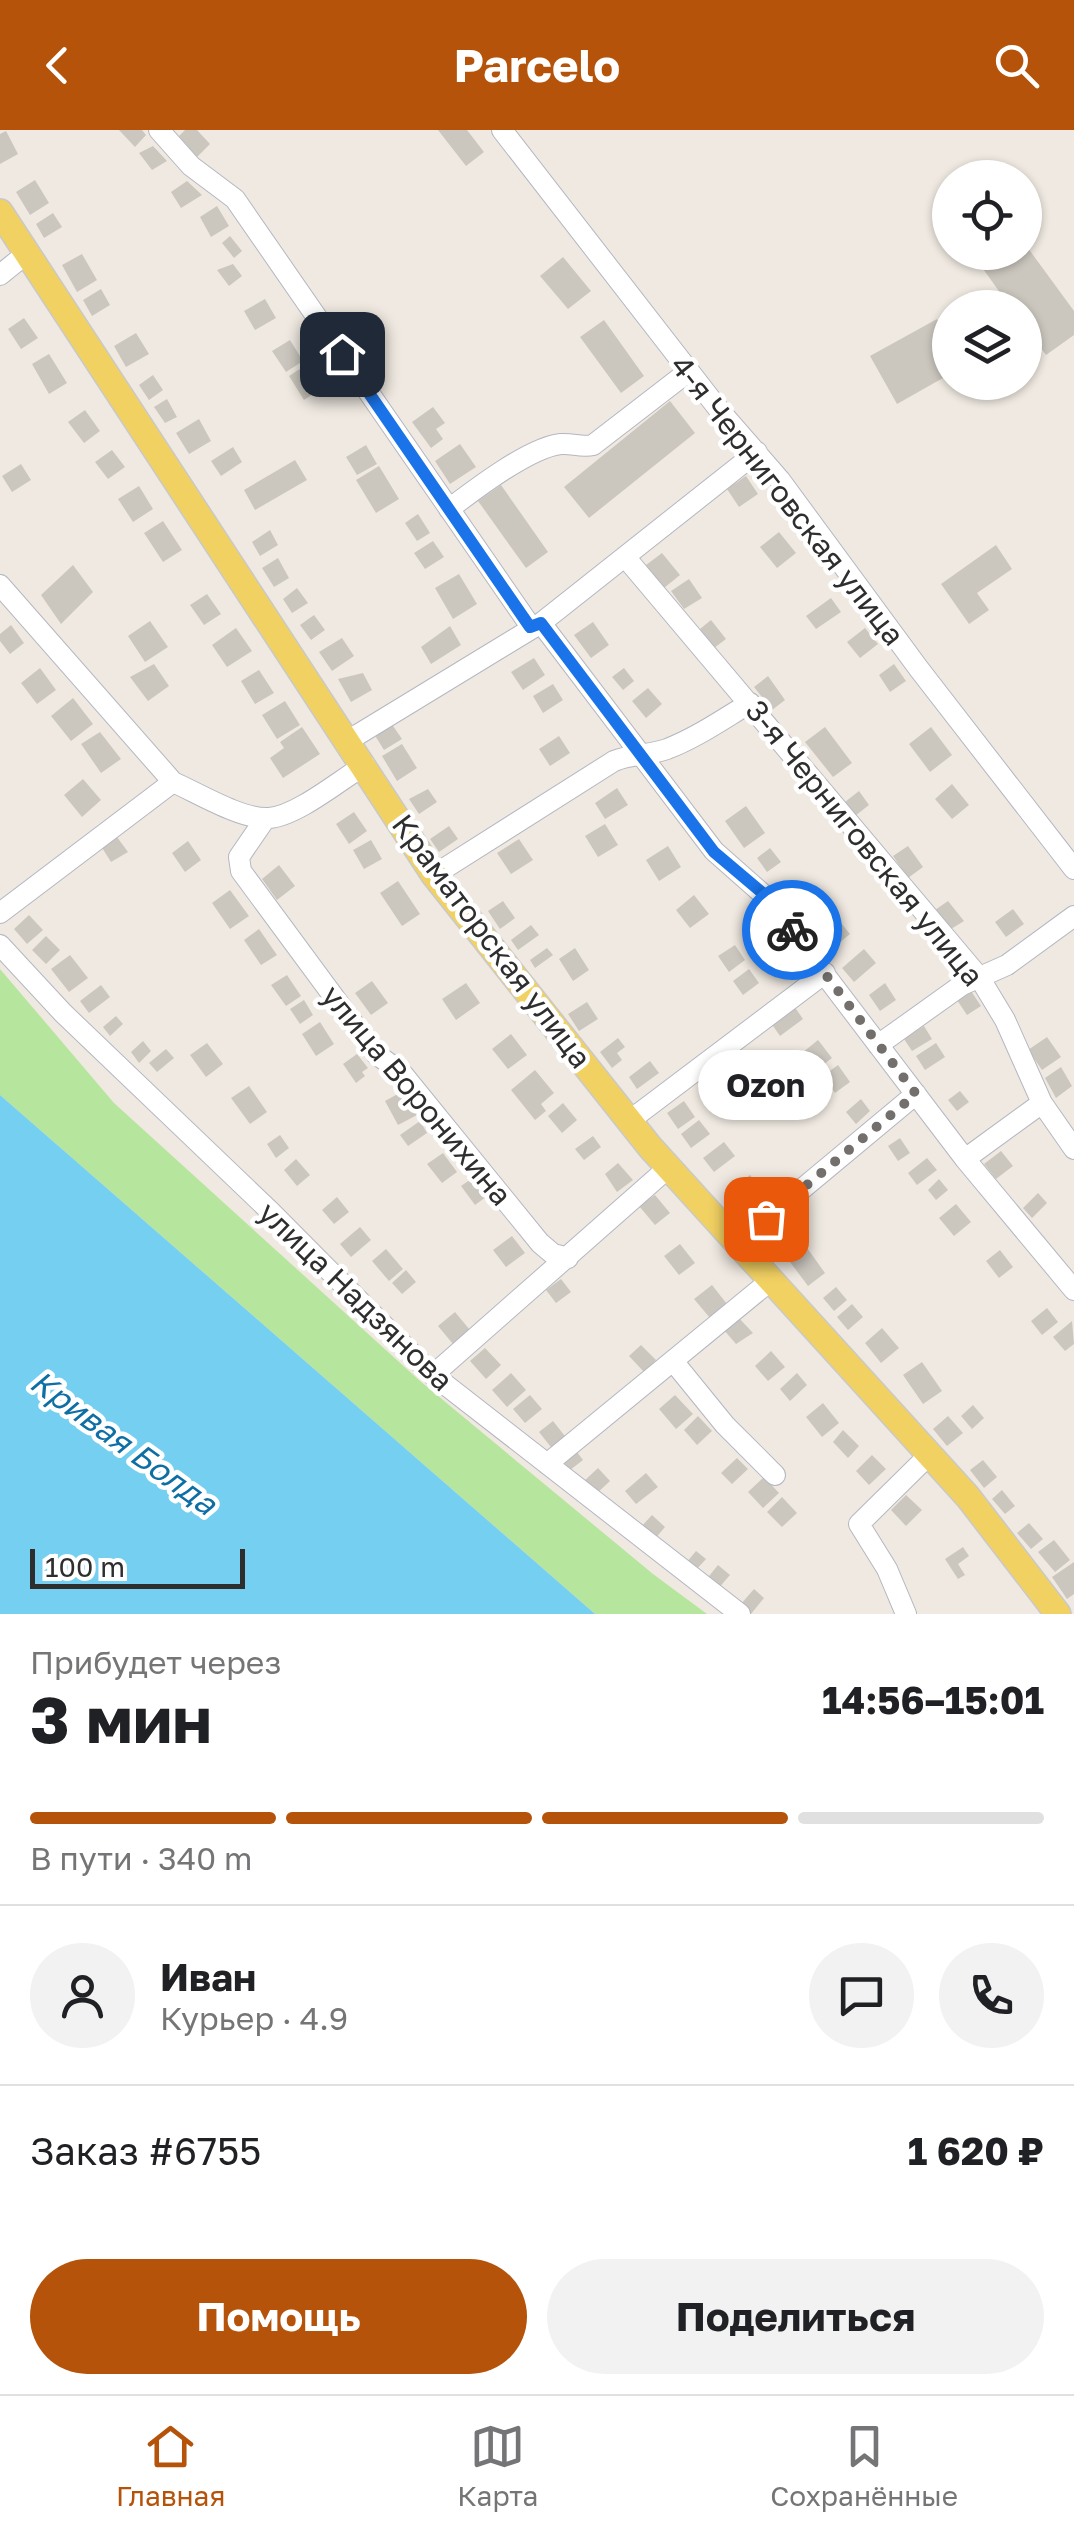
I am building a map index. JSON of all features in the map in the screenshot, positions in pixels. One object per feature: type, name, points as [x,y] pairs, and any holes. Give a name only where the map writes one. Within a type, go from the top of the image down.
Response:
[{"type":"main road","name":"Краматорская улица","points":[[0,212],[434,875],[668,1168],[968,1497],[1058,1614]]},
{"type":"street","points":[[159,130],[191,166],[234,200],[448,509],[536,625],[641,754],[714,852],[766,896],[965,1158],[1074,1290]]},
{"type":"street","name":"4-я Черниговская улица","points":[[502,130],[688,371],[757,452],[1074,869]]},
{"type":"street","points":[[0,276],[26,254]]},
{"type":"street","points":[[448,509],[498,474],[547,449],[562,444],[580,448],[593,444],[688,371]]},
{"type":"street","points":[[349,740],[536,625],[757,452]]},
{"type":"street","name":"3-я Черниговская улица","points":[[626,558],[979,977],[1005,1020],[1042,1103],[1074,1149]]},
{"type":"street","points":[[0,585],[173,782],[244,814],[266,819],[284,815],[365,766]]},
{"type":"street","points":[[434,875],[614,761],[681,743],[750,703]]},
{"type":"street","points":[[0,913],[173,782]]},
{"type":"street","name":"улица Воронихина","points":[[266,819],[240,857],[241,871],[376,1054],[402,1072],[540,1243],[553,1254],[568,1258]]},
{"type":"street","points":[[878,1045],[962,985],[1006,965],[1074,916]]},
{"type":"street","name":"улица Надзянова","points":[[0,945],[63,1013],[434,1375],[740,1614]]},
{"type":"street","points":[[629,1121],[825,974]]},
{"type":"street","points":[[736,1244],[916,1094]]},
{"type":"street","points":[[965,1158],[1042,1103]]},
{"type":"street","points":[[434,1375],[668,1168]]},
{"type":"street","points":[[546,1464],[770,1281]]},
{"type":"street","points":[[672,1361],[725,1425],[775,1475]]},
{"type":"street","points":[[906,1614],[887,1569],[859,1524],[929,1456]]},
{"type":"green space","points":[[0,969],[114,1103],[420,1381],[707,1614],[595,1614],[0,1095]]},
{"type":"water","name":"Кривая Болда","points":[[0,1095],[595,1614],[0,1614]]},
{"type":"building","points":[[119,130],[142,130],[146,135],[135,147]]},
{"type":"building","points":[[185,130],[197,130],[210,144],[197,157],[179,136]]},
{"type":"building","points":[[438,130],[467,130],[484,152],[466,166]]},
{"type":"building","points":[[6,131],[18,154],[0,164],[0,134]]},
{"type":"building","points":[[153,146],[167,161],[152,170],[139,153]]},
{"type":"building","points":[[35,180],[49,203],[30,215],[16,192]]},
{"type":"building","points":[[187,181],[202,195],[181,208],[171,192]]},
{"type":"building","points":[[217,206],[229,226],[211,237],[200,217]]},
{"type":"building","points":[[53,213],[62,227],[44,238],[36,224]]},
{"type":"building","points":[[230,236],[242,251],[234,258],[222,243]]},
{"type":"building","points":[[82,254],[97,280],[77,292],[62,265]]},
{"type":"building","points":[[563,257],[591,291],[568,309],[540,276]]},
{"type":"building","points":[[233,264],[242,276],[229,286],[217,270]]},
{"type":"building","points":[[1042,267],[1074,311],[1074,335],[1046,355],[1042,349],[1042,290],[998,290],[984,270]]},
{"type":"building","points":[[101,289],[110,305],[92,316],[83,300]]},
{"type":"building","points":[[265,299],[276,318],[255,330],[244,311]]},
{"type":"building","points":[[24,318],[38,338],[21,349],[8,329]]},
{"type":"building","points":[[604,320],[644,376],[621,393],[580,337]]},
{"type":"building","points":[[932,322],[932,384],[897,404],[870,356]]},
{"type":"building","points":[[136,333],[149,354],[126,367],[114,346]]},
{"type":"building","points":[[290,340],[303,361],[286,372],[272,351]]},
{"type":"building","points":[[49,354],[67,383],[49,394],[32,364]]},
{"type":"building","points":[[306,365],[322,388],[304,400],[289,376]]},
{"type":"building","points":[[153,375],[163,390],[149,400],[139,385]]},
{"type":"building","points":[[167,399],[177,417],[165,423],[154,407]]},
{"type":"building","points":[[670,401],[695,433],[589,518],[564,487]]},
{"type":"building","points":[[433,407],[445,423],[436,429],[443,439],[431,448],[412,422]]},
{"type":"building","points":[[85,410],[100,431],[84,443],[68,422]]},
{"type":"building","points":[[199,419],[211,441],[189,454],[176,433]]},
{"type":"building","points":[[460,444],[476,467],[450,484],[435,461]]},
{"type":"building","points":[[366,445],[377,464],[357,475],[346,457]]},
{"type":"building","points":[[233,447],[242,462],[221,476],[211,461]]},
{"type":"building","points":[[112,450],[125,467],[108,479],[95,462]]},
{"type":"building","points":[[295,460],[307,480],[255,510],[244,490]]},
{"type":"building","points":[[21,464],[31,480],[12,492],[2,476]]},
{"type":"building","points":[[379,466],[399,499],[376,513],[356,480]]},
{"type":"building","points":[[746,476],[758,494],[739,507],[727,489]]},
{"type":"building","points":[[501,485],[548,552],[526,568],[478,501]]},
{"type":"building","points":[[139,486],[153,509],[133,522],[118,499]]},
{"type":"building","points":[[418,514],[430,533],[417,541],[405,523]]},
{"type":"building","points":[[163,521],[182,550],[163,562],[144,533]]},
{"type":"building","points":[[270,530],[278,545],[260,556],[252,542]]},
{"type":"building","points":[[779,532],[796,553],[777,568],[760,547]]},
{"type":"building","points":[[433,541],[444,557],[425,569],[414,553]]},
{"type":"building","points":[[996,545],[1012,569],[977,593],[989,610],[969,624],[941,584]]},
{"type":"building","points":[[662,553],[680,575],[664,588],[646,565]]},
{"type":"building","points":[[278,558],[289,578],[274,587],[262,568]]},
{"type":"building","points":[[73,565],[93,592],[61,624],[41,595]]},
{"type":"building","points":[[459,574],[477,604],[453,619],[435,588]]},
{"type":"building","points":[[689,579],[702,598],[684,609],[671,591]]},
{"type":"building","points":[[297,588],[308,603],[292,613],[283,599]]},
{"type":"building","points":[[207,594],[221,614],[204,625],[190,605]]},
{"type":"building","points":[[831,598],[841,612],[816,629],[806,616]]},
{"type":"building","points":[[314,615],[325,630],[311,640],[300,625]]},
{"type":"building","points":[[711,620],[726,639],[714,648],[700,629]]},
{"type":"building","points":[[150,621],[168,647],[145,662],[128,636]]},
{"type":"building","points":[[593,622],[609,645],[591,658],[574,635]]},
{"type":"building","points":[[11,625],[24,643],[10,654],[0,641],[0,634]]},
{"type":"building","points":[[450,626],[461,645],[431,664],[421,647]]},
{"type":"building","points":[[236,628],[252,651],[227,667],[212,645]]},
{"type":"building","points":[[865,628],[878,644],[860,658],[847,642]]},
{"type":"building","points":[[342,638],[354,656],[332,671],[319,652]]},
{"type":"building","points":[[534,658],[545,675],[523,690],[511,672]]},
{"type":"building","points":[[154,664],[169,686],[148,701],[130,677]]},
{"type":"building","points":[[894,664],[906,681],[890,692],[879,675]]},
{"type":"building","points":[[40,668],[56,690],[37,704],[21,683]]},
{"type":"building","points":[[624,668],[634,681],[623,690],[612,677]]},
{"type":"building","points":[[259,670],[274,693],[255,704],[241,681]]},
{"type":"building","points":[[363,673],[372,690],[351,702],[338,679]]},
{"type":"building","points":[[768,676],[785,700],[772,710],[754,687]]},
{"type":"building","points":[[553,684],[563,700],[543,713],[533,696]]},
{"type":"building","points":[[648,688],[662,704],[646,718],[632,701]]},
{"type":"building","points":[[73,698],[93,724],[71,741],[51,716]]},
{"type":"building","points":[[285,701],[300,725],[277,739],[262,715]]},
{"type":"building","points":[[391,723],[402,739],[384,750],[374,734]]},
{"type":"building","points":[[302,727],[320,754],[283,778],[270,758],[284,748],[280,742]]},
{"type":"building","points":[[825,727],[852,763],[833,777],[805,742]]},
{"type":"building","points":[[931,727],[952,755],[930,772],[909,744]]},
{"type":"building","points":[[100,732],[121,759],[101,773],[81,744]]},
{"type":"building","points":[[559,736],[570,753],[550,766],[539,749]]},
{"type":"building","points":[[402,744],[417,768],[397,781],[382,756]]},
{"type":"building","points":[[83,779],[101,800],[82,817],[64,795]]},
{"type":"building","points":[[952,784],[969,805],[952,819],[935,799]]},
{"type":"building","points":[[617,788],[628,805],[605,819],[595,803]]},
{"type":"building","points":[[428,789],[437,802],[419,814],[409,799]]},
{"type":"building","points":[[859,791],[869,805],[855,816],[845,802]]},
{"type":"building","points":[[746,806],[765,833],[744,848],[725,821]]},
{"type":"building","points":[[354,812],[367,831],[349,844],[336,824]]},
{"type":"building","points":[[605,824],[618,845],[598,857],[585,836]]},
{"type":"building","points":[[449,826],[458,839],[439,852],[430,839]]},
{"type":"building","points":[[114,833],[128,852],[111,862],[99,843]]},
{"type":"building","points":[[519,839],[533,860],[511,874],[497,853]]},
{"type":"building","points":[[371,840],[382,859],[364,869],[353,850]]},
{"type":"building","points":[[188,841],[201,860],[185,872],[172,853]]},
{"type":"building","points":[[668,846],[681,867],[659,881],[646,860]]},
{"type":"building","points":[[908,846],[923,867],[908,878],[893,856]]},
{"type":"building","points":[[770,848],[781,862],[767,872],[757,858]]},
{"type":"building","points":[[279,865],[295,886],[277,900],[262,879]]},
{"type":"building","points":[[398,881],[420,914],[402,926],[380,893]]},
{"type":"building","points":[[804,885],[815,902],[799,913],[788,897]]},
{"type":"building","points":[[230,890],[249,916],[230,929],[212,903]]},
{"type":"building","points":[[694,895],[709,914],[690,928],[676,910]]},
{"type":"building","points":[[503,901],[515,918],[500,929],[488,911]]},
{"type":"building","points":[[948,901],[964,921],[951,929],[935,910]]},
{"type":"building","points":[[1013,909],[1024,924],[1006,937],[995,922]]},
{"type":"building","points":[[29,915],[43,930],[27,944],[14,929]]},
{"type":"building","points":[[827,922],[833,930],[841,923],[850,934],[827,953],[812,934]]},
{"type":"building","points":[[531,925],[539,935],[518,950],[511,940]]},
{"type":"building","points":[[259,929],[277,955],[261,965],[244,940]]},
{"type":"building","points":[[46,936],[60,950],[46,964],[32,950]]},
{"type":"building","points":[[735,945],[745,960],[729,972],[718,956]]},
{"type":"building","points":[[547,948],[553,955],[535,968],[530,960]]},
{"type":"building","points":[[575,948],[589,970],[573,981],[559,959]]},
{"type":"building","points":[[864,949],[876,963],[854,982],[842,968]]},
{"type":"building","points":[[70,955],[88,978],[69,992],[51,969]]},
{"type":"building","points":[[749,969],[759,983],[743,995],[733,981]]},
{"type":"building","points":[[287,975],[301,996],[286,1006],[271,985]]},
{"type":"building","points":[[372,981],[388,1003],[371,1015],[355,993]]},
{"type":"building","points":[[466,983],[480,1003],[456,1020],[442,999]]},
{"type":"building","points":[[885,983],[896,1000],[880,1011],[869,995]]},
{"type":"building","points":[[101,985],[110,997],[89,1013],[80,1001]]},
{"type":"building","points":[[971,991],[981,1006],[967,1015],[957,1000]]},
{"type":"building","points":[[304,1000],[313,1015],[300,1024],[290,1009]]},
{"type":"building","points":[[587,1002],[598,1019],[579,1031],[568,1014]]},
{"type":"building","points":[[794,1006],[803,1019],[780,1036],[771,1023]]},
{"type":"building","points":[[116,1016],[123,1024],[110,1036],[103,1027]]},
{"type":"building","points":[[320,1022],[334,1044],[316,1056],[302,1034]]},
{"type":"building","points":[[924,1026],[932,1039],[912,1051],[904,1039]]},
{"type":"building","points":[[511,1034],[527,1055],[508,1069],[492,1049]]},
{"type":"building","points":[[1047,1037],[1061,1057],[1042,1070],[1028,1050]]},
{"type":"building","points":[[618,1038],[625,1047],[617,1053],[622,1060],[612,1068],[600,1052]]},
{"type":"building","points":[[818,1040],[832,1058],[815,1071],[802,1053]]},
{"type":"building","points":[[143,1041],[151,1051],[139,1063],[131,1052]]},
{"type":"building","points":[[207,1043],[223,1064],[206,1077],[190,1055]]},
{"type":"building","points":[[936,1043],[945,1057],[925,1070],[916,1056]]},
{"type":"building","points":[[166,1049],[174,1058],[157,1072],[149,1063]]},
{"type":"building","points":[[357,1054],[368,1068],[356,1083],[343,1064]]},
{"type":"building","points":[[650,1061],[659,1073],[637,1089],[629,1077]]},
{"type":"building","points":[[838,1065],[850,1082],[835,1093],[823,1076]]},
{"type":"building","points":[[1061,1067],[1072,1086],[1056,1098],[1045,1078]]},
{"type":"building","points":[[535,1070],[554,1093],[541,1104],[546,1111],[535,1120],[511,1090]]},
{"type":"building","points":[[249,1086],[267,1112],[250,1124],[231,1098]]},
{"type":"building","points":[[405,1090],[419,1114],[398,1125],[385,1101]]},
{"type":"building","points":[[960,1091],[969,1102],[957,1111],[948,1100]]},
{"type":"building","points":[[861,1099],[870,1111],[856,1124],[846,1112]]},
{"type":"building","points":[[684,1101],[695,1117],[678,1129],[667,1113]]},
{"type":"building","points":[[563,1103],[577,1120],[562,1133],[548,1116]]},
{"type":"building","points":[[699,1120],[710,1134],[691,1148],[681,1134]]},
{"type":"building","points":[[420,1121],[427,1133],[408,1146],[400,1135]]},
{"type":"building","points":[[280,1135],[289,1148],[276,1158],[267,1144]]},
{"type":"building","points":[[593,1136],[601,1147],[584,1160],[575,1149]]},
{"type":"building","points":[[900,1138],[910,1153],[898,1161],[888,1146]]},
{"type":"building","points":[[724,1142],[735,1156],[714,1172],[703,1158]]},
{"type":"building","points":[[1001,1151],[1013,1166],[996,1179],[984,1164]]},
{"type":"building","points":[[443,1153],[457,1172],[442,1183],[427,1164]]},
{"type":"building","points":[[927,1158],[937,1170],[917,1185],[908,1173]]},
{"type":"building","points":[[296,1159],[310,1175],[297,1186],[284,1170]]},
{"type":"building","points":[[618,1163],[633,1180],[617,1192],[605,1174]]},
{"type":"building","points":[[477,1175],[490,1194],[475,1205],[461,1186]]},
{"type":"building","points":[[750,1175],[758,1185],[735,1202],[727,1192]]},
{"type":"building","points":[[939,1179],[948,1190],[936,1200],[928,1190]]},
{"type":"building","points":[[1038,1193],[1047,1203],[1032,1218],[1023,1208]]},
{"type":"building","points":[[655,1195],[670,1213],[655,1225],[639,1206]]},
{"type":"building","points":[[337,1197],[349,1212],[334,1224],[322,1210]]},
{"type":"building","points":[[956,1204],[971,1222],[954,1236],[939,1218]]},
{"type":"building","points":[[792,1214],[809,1234],[792,1248],[775,1228]]},
{"type":"building","points":[[360,1227],[371,1240],[351,1257],[340,1244]]},
{"type":"building","points":[[512,1236],[525,1253],[506,1267],[493,1250]]},
{"type":"building","points":[[680,1244],[695,1263],[679,1275],[664,1256]]},
{"type":"building","points":[[805,1245],[825,1273],[808,1286],[787,1258]]},
{"type":"building","points":[[386,1249],[403,1269],[389,1281],[372,1261]]},
{"type":"building","points":[[1000,1250],[1013,1267],[999,1278],[986,1261]]},
{"type":"building","points":[[406,1270],[416,1282],[402,1294],[392,1283]]},
{"type":"building","points":[[561,1279],[571,1292],[556,1303],[546,1290]]},
{"type":"building","points":[[712,1285],[727,1304],[710,1318],[694,1299]]},
{"type":"building","points":[[836,1287],[847,1300],[834,1311],[823,1298]]},
{"type":"building","points":[[852,1304],[863,1317],[848,1330],[837,1317]]},
{"type":"building","points":[[1047,1308],[1058,1322],[1042,1335],[1031,1321]]},
{"type":"building","points":[[455,1312],[470,1330],[453,1344],[438,1326]]},
{"type":"building","points":[[738,1317],[753,1333],[736,1344],[723,1329]]},
{"type":"building","points":[[1072,1321],[1074,1344],[1065,1351],[1053,1337]]},
{"type":"building","points":[[882,1328],[899,1348],[881,1363],[865,1343]]},
{"type":"building","points":[[641,1345],[656,1360],[644,1372],[629,1356]]},
{"type":"building","points":[[485,1348],[501,1365],[486,1379],[470,1361]]},
{"type":"building","points":[[771,1351],[785,1367],[768,1381],[755,1366]]},
{"type":"building","points":[[922,1362],[942,1391],[923,1404],[903,1375]]},
{"type":"building","points":[[511,1373],[526,1390],[507,1407],[492,1390]]},
{"type":"building","points":[[797,1373],[807,1385],[790,1401],[780,1389]]},
{"type":"building","points":[[530,1395],[542,1409],[525,1423],[513,1409]]},
{"type":"building","points":[[675,1395],[693,1414],[676,1429],[659,1409]]},
{"type":"building","points":[[823,1403],[839,1423],[822,1437],[806,1417]]},
{"type":"building","points":[[973,1405],[984,1418],[972,1429],[961,1416]]},
{"type":"building","points":[[698,1416],[712,1431],[697,1445],[684,1430]]},
{"type":"building","points":[[948,1416],[963,1433],[947,1446],[933,1429]]},
{"type":"building","points":[[553,1421],[568,1440],[554,1451],[539,1432]]},
{"type":"building","points":[[843,1430],[859,1446],[848,1458],[833,1442]]},
{"type":"building","points":[[574,1448],[583,1460],[570,1470],[561,1458]]},
{"type":"building","points":[[872,1455],[886,1469],[869,1485],[856,1471]]},
{"type":"building","points":[[737,1458],[748,1469],[732,1484],[721,1473]]},
{"type":"building","points":[[983,1460],[997,1477],[984,1488],[970,1470]]},
{"type":"building","points":[[598,1468],[610,1481],[594,1496],[582,1483]]},
{"type":"building","points":[[646,1473],[658,1487],[636,1504],[625,1491]]},
{"type":"building","points":[[764,1477],[779,1493],[763,1508],[748,1492]]},
{"type":"building","points":[[1002,1490],[1015,1506],[1005,1514],[992,1499]]},
{"type":"building","points":[[906,1495],[922,1510],[906,1526],[891,1510]]},
{"type":"building","points":[[782,1497],[797,1513],[782,1527],[767,1512]]},
{"type":"building","points":[[652,1515],[665,1527],[654,1540],[640,1528]]},
{"type":"building","points":[[1029,1523],[1043,1539],[1031,1549],[1017,1533]]},
{"type":"building","points":[[1054,1540],[1070,1560],[1055,1572],[1038,1552]]},
{"type":"building","points":[[963,1547],[969,1556],[958,1564],[965,1575],[958,1579],[945,1559]]},
{"type":"building","points":[[696,1551],[706,1559],[695,1571],[686,1563]]},
{"type":"building","points":[[1074,1562],[1074,1594],[1067,1599],[1052,1577]]},
{"type":"building","points":[[718,1565],[730,1575],[717,1590],[705,1581]]},
{"type":"building","points":[[754,1589],[764,1598],[751,1614],[740,1605]]},
{"type":"way so far","points":[[766,1219],[916,1094],[792,930]]},
{"type":"place","name":"Ozon","points":[[766,1219]]},
{"type":"route","points":[[342,354],[530,627],[541,623],[714,852],[766,896],[792,930]]}]
